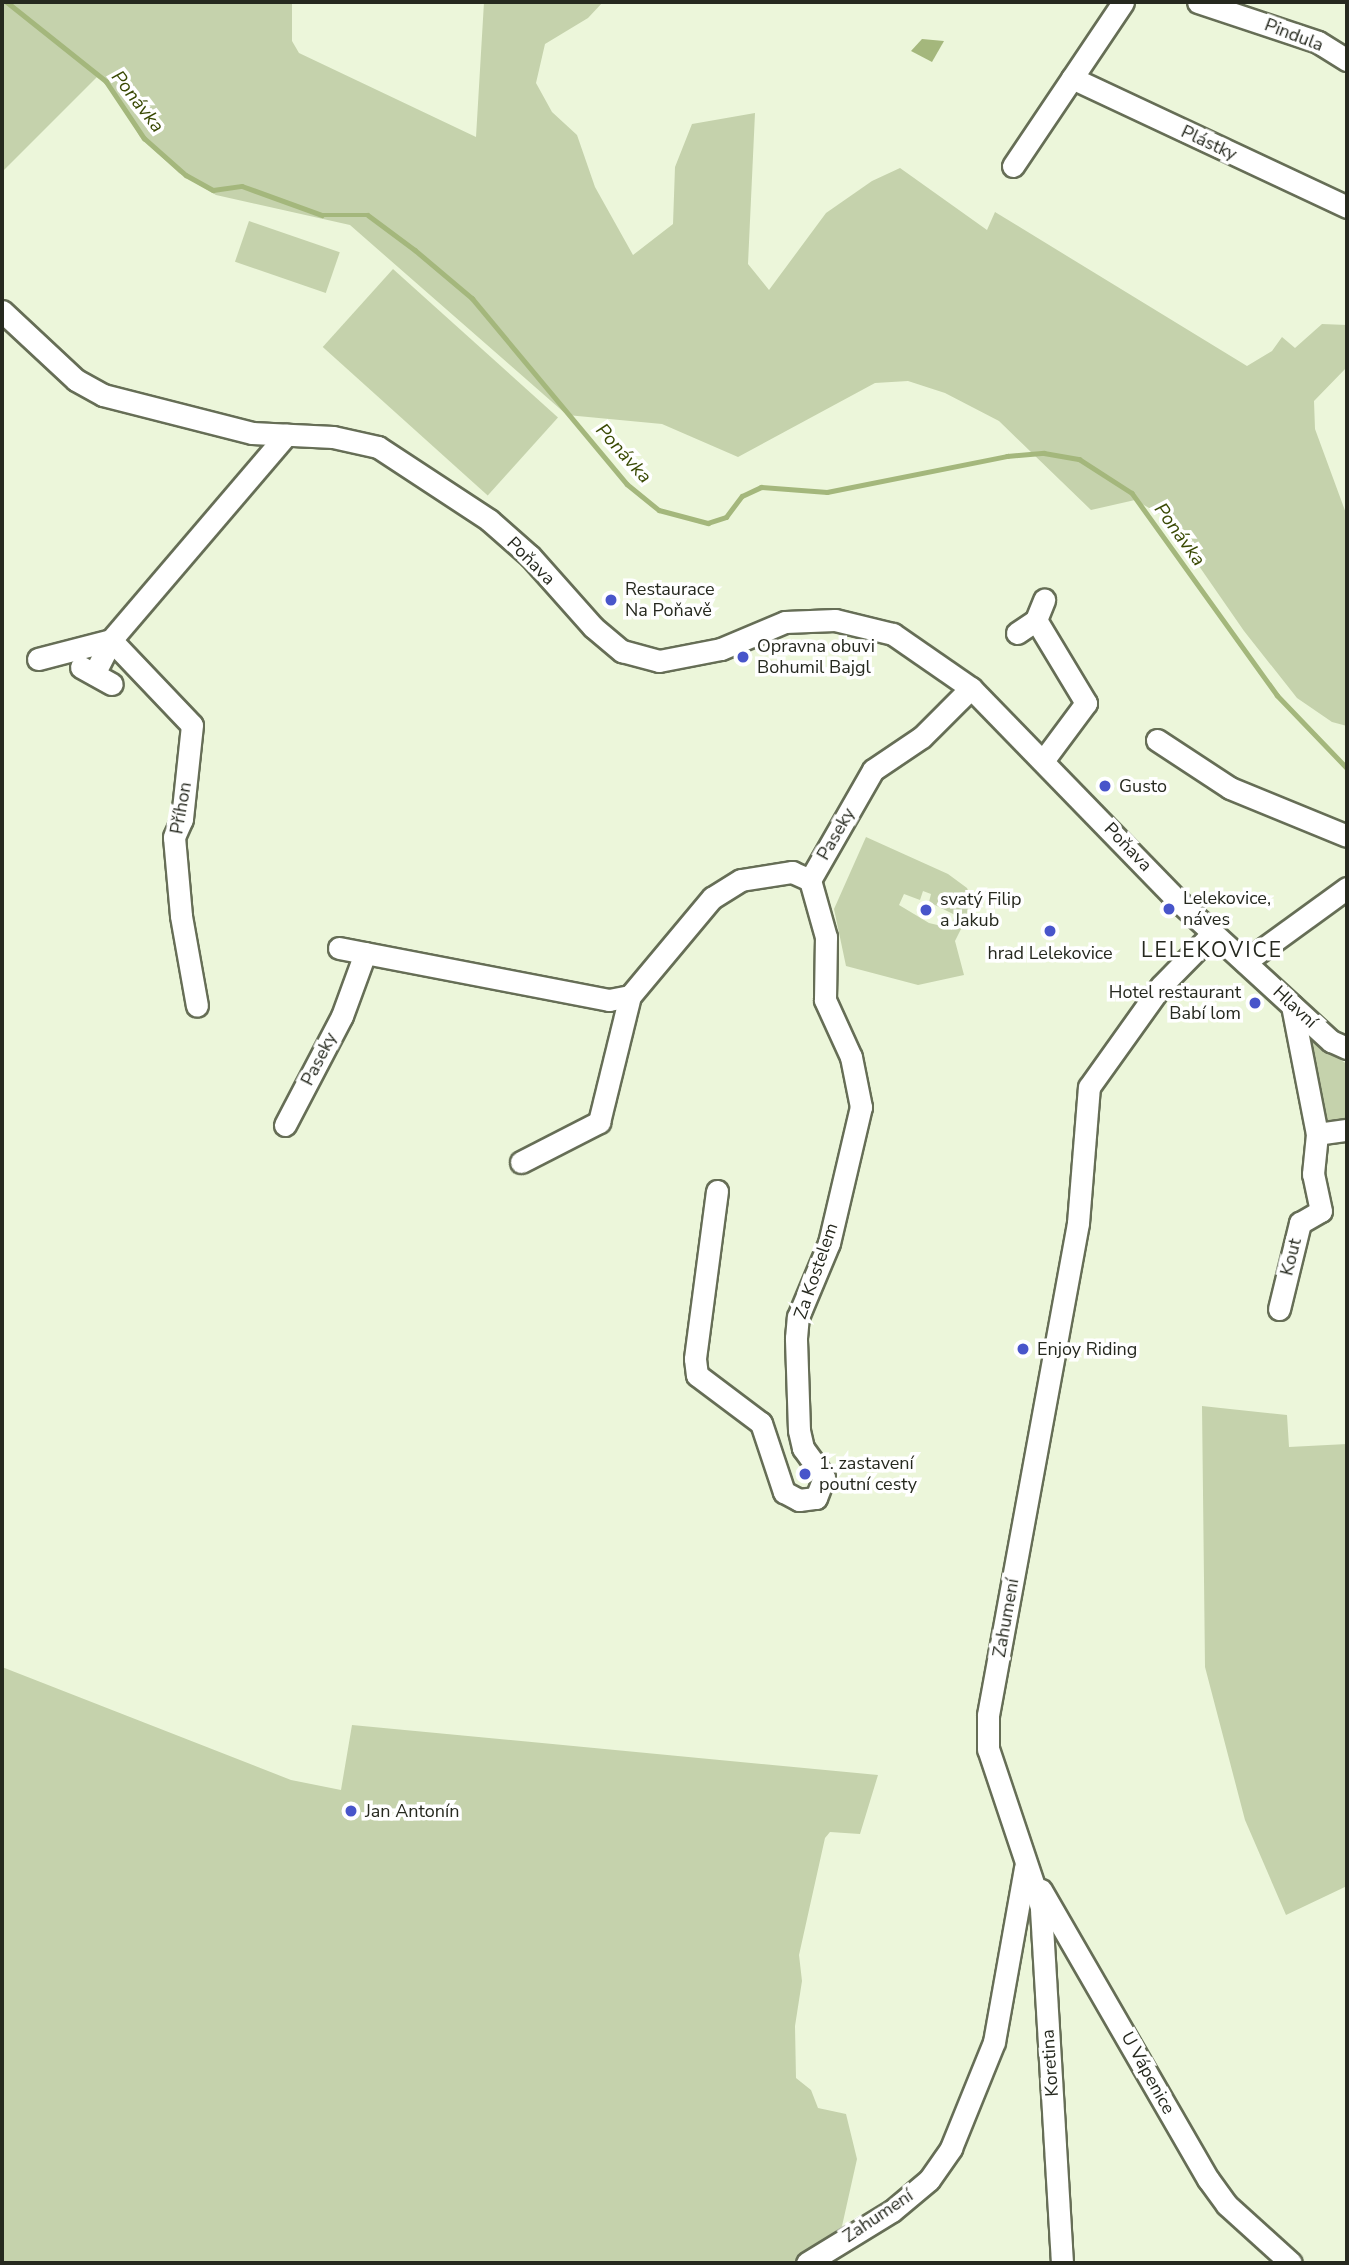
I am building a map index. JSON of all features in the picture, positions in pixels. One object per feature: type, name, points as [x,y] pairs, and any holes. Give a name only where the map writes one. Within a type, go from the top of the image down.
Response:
[{"type":"street","points":[[1013,166],[1123,2]]},
{"type":"street","name":"Pindula","points":[[1198,2],[1318,42],[1347,60]]},
{"type":"street","name":"Plástky","points":[[1072,78],[1347,207]]},
{"type":"street","name":"Poňava","points":[[2,310],[76,380],[103,395],[252,433],[332,437],[379,447],[424,474],[530,556],[593,627],[622,651],[659,661],[721,649],[785,622],[835,620],[893,634],[971,688],[1213,933],[1245,962]]},
{"type":"street","points":[[95,675],[111,640],[286,435]]},
{"type":"street","points":[[1017,632],[1040,610],[1086,703],[1043,761]]},
{"type":"street","points":[[38,659],[111,640]]},
{"type":"street","name":"Příhon","points":[[111,640],[192,725],[182,819],[174,837],[181,916],[197,1006]]},
{"type":"street","name":"Paseky","points":[[521,1162],[599,1122],[630,996],[712,898],[741,880],[792,872],[810,880],[873,769],[922,737],[971,688]]},
{"type":"street","points":[[1157,740],[1230,788],[1347,836]]},
{"type":"street","name":"Za Kostelem","points":[[718,1191],[695,1359],[697,1375],[761,1423],[784,1492],[799,1500],[816,1498],[825,1485],[824,1477],[803,1448],[799,1430],[796,1338],[802,1308],[829,1243],[861,1107],[850,1057],[825,1000],[826,937],[810,880]]},
{"type":"street","points":[[1245,962],[1347,888]]},
{"type":"street","name":"Zahumení","points":[[807,2263],[892,2211],[929,2180],[951,2148],[994,2042],[1026,1866],[988,1749],[988,1715],[1078,1223],[1089,1087],[1161,986],[1213,933]]},
{"type":"street","points":[[339,948],[609,1000],[630,996]]},
{"type":"street","name":"Paseky","points":[[285,1125],[342,1016],[365,953]]},
{"type":"street","name":"Hlavní","points":[[1245,962],[1331,1041],[1347,1048]]},
{"type":"street","name":"Kout","points":[[1279,1309],[1300,1223],[1321,1211],[1312,1174],[1318,1134],[1292,1005]]},
{"type":"street","points":[[1318,1134],[1347,1130]]},
{"type":"street","name":"Koretina","points":[[1026,1866],[1041,1907],[1062,2263]]},
{"type":"street","name":"U Vápenice","points":[[1026,1866],[1208,2179],[1227,2205],[1291,2263]]},
{"type":"shaded area","points":[[2,2],[292,2],[292,41],[299,53],[476,137],[484,2],[603,2],[588,18],[545,44],[536,83],[552,112],[577,135],[595,187],[633,255],[673,224],[675,167],[692,124],[755,113],[748,264],[769,290],[826,213],[872,181],[900,168],[987,230],[995,212],[1247,366],[1272,351],[1282,337],[1295,348],[1322,324],[1347,325],[1347,367],[1314,401],[1315,429],[1347,516],[1347,726],[1332,722],[1297,698],[1244,631],[1165,517],[1135,500],[1091,510],[999,421],[945,393],[908,381],[875,383],[738,457],[662,424],[567,415],[350,225],[216,195],[179,173],[140,137],[119,100],[98,76],[4,170]]},
{"type":"shaded area","points":[[922,39],[944,41],[932,62],[911,51]]},
{"type":"shaded area","points":[[249,221],[340,252],[326,293],[235,262]]},
{"type":"shaded area","points":[[393,269],[558,418],[488,496],[323,347]]},
{"type":"shaded area","points":[[866,837],[948,874],[967,888],[971,898],[966,919],[955,941],[964,975],[918,985],[846,966],[834,909]],"holes":[[[923,891],[931,894],[929,902],[955,915],[950,928],[929,923],[899,905],[904,894],[920,900]]]},
{"type":"shaded area","points":[[1306,1038],[1347,1064],[1347,1126],[1327,1129]]},
{"type":"shaded area","points":[[1202,1406],[1287,1415],[1289,1447],[1347,1444],[1347,1886],[1286,1915],[1245,1820],[1205,1667]]},
{"type":"shaded area","points":[[2,1667],[291,1780],[341,1790],[352,1725],[878,1775],[860,1834],[830,1832],[825,1838],[799,1955],[802,1981],[795,2026],[796,2078],[811,2090],[818,2108],[846,2114],[857,2159],[838,2244],[805,2263],[2,2263]]},
{"type":"waterway","name":"Ponávka","points":[[7,2],[106,81],[144,138],[186,175],[213,190],[242,186],[322,215],[368,215],[415,250],[472,298],[627,484],[659,510],[708,523],[726,517],[742,496],[761,487],[827,492],[1007,456],[1044,453],[1079,459],[1132,493],[1277,695],[1347,768]]},
{"type":"place","name":"Restaurace Na Poňavě","points":[[611,600]]},
{"type":"place","name":"Opravna obuvi Bohumil Bajgl","points":[[743,657]]},
{"type":"place","name":"Gusto","points":[[1105,786]]},
{"type":"place","name":"Lelekovice, náves","points":[[1169,909]]},
{"type":"place","name":"svatý Filip a Jakub","points":[[926,910]]},
{"type":"place","name":"hrad Lelekovice","points":[[1050,931]]},
{"type":"place","name":"Hotel restaurant Babí lom","points":[[1255,1003]]},
{"type":"place","name":"Enjoy Riding","points":[[1023,1349]]},
{"type":"place","name":"1. zastavení poutní cesty","points":[[805,1474]]},
{"type":"place","name":"Jan Antonín","points":[[351,1811]]},
{"type":"district","name":"LELEKOVICE","points":[[1212,950]]}]
